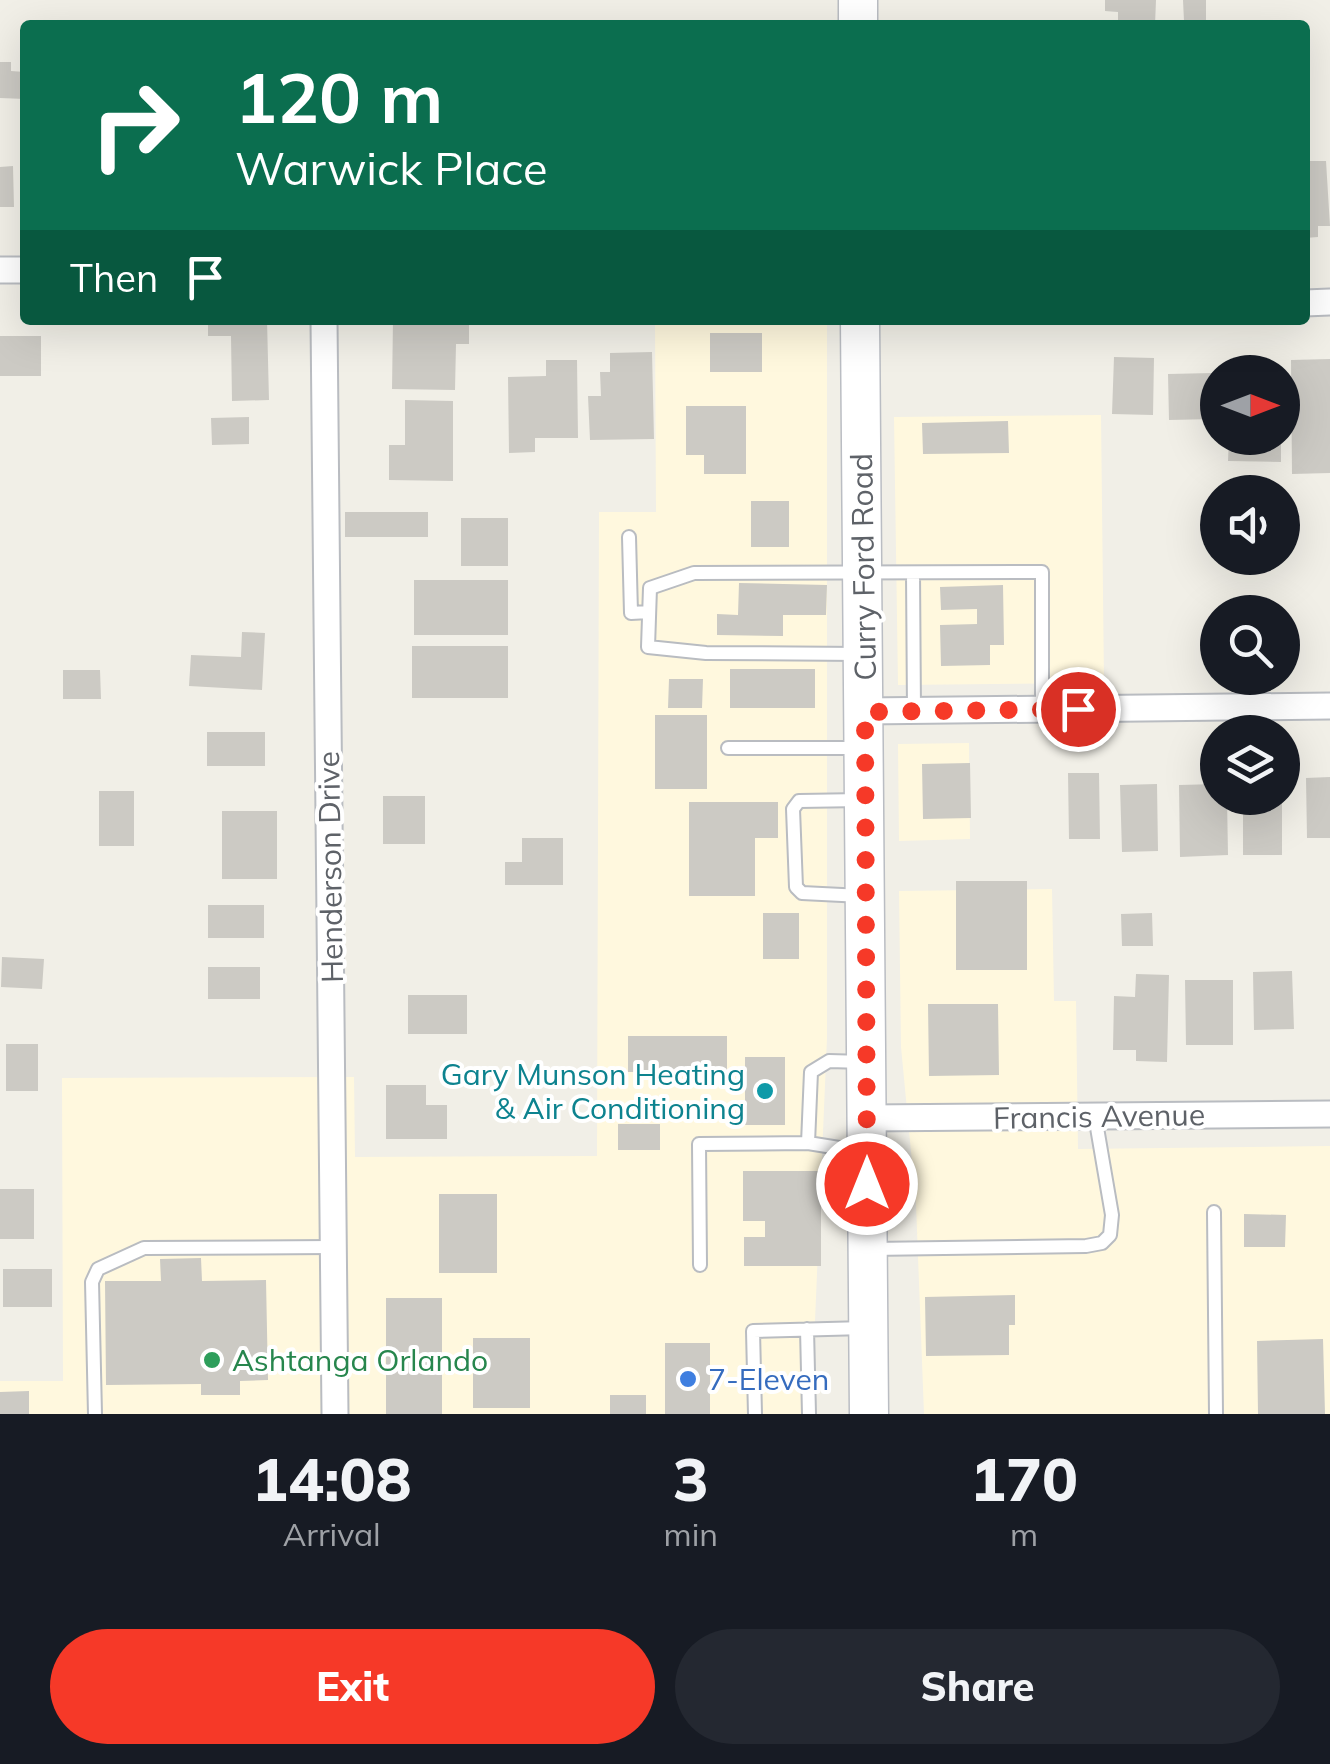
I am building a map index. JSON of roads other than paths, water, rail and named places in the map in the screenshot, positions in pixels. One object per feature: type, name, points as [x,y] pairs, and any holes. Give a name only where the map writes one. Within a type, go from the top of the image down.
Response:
[{"type":"street","name":"Henderson Drive","points":[[324,325],[335,1414]]},
{"type":"street","name":"Curry Ford Road","points":[[860,325],[869,1414]]},
{"type":"street","points":[[864,730],[914,711],[1330,706]]},
{"type":"street","name":"Francis Avenue","points":[[867,1135],[1096,1116],[1330,1114]]},
{"type":"lane","points":[[629,537],[631,613],[649,612]]},
{"type":"lane","points":[[863,654],[706,653],[648,647],[650,588],[694,573],[1042,572],[1042,710]]},
{"type":"lane","points":[[913,573],[914,711]]},
{"type":"lane","points":[[728,748],[864,730]]},
{"type":"lane","points":[[865,800],[799,801],[793,809],[796,887],[802,893],[866,896]]},
{"type":"lane","points":[[808,1142],[810,1072],[829,1062],[867,1062]]},
{"type":"lane","points":[[868,1249],[1102,1243],[1110,1234],[1112,1216],[1096,1116]]},
{"type":"lane","points":[[700,1265],[699,1144],[808,1142],[867,1135]]},
{"type":"lane","points":[[1214,1212],[1216,1414]]},
{"type":"lane","points":[[94,1414],[92,1282],[98,1269],[144,1248],[334,1248]]},
{"type":"lane","points":[[755,1414],[753,1330],[868,1328]]},
{"type":"lane","points":[[806,1330],[809,1414]]},
{"type":"place","name":"Gary Munson Heating & Air Conditioning","points":[[765,1091]]},
{"type":"place","name":"Ashtanga Orlando","points":[[212,1360]]},
{"type":"place","name":"7-Eleven","points":[[688,1379]]}]
